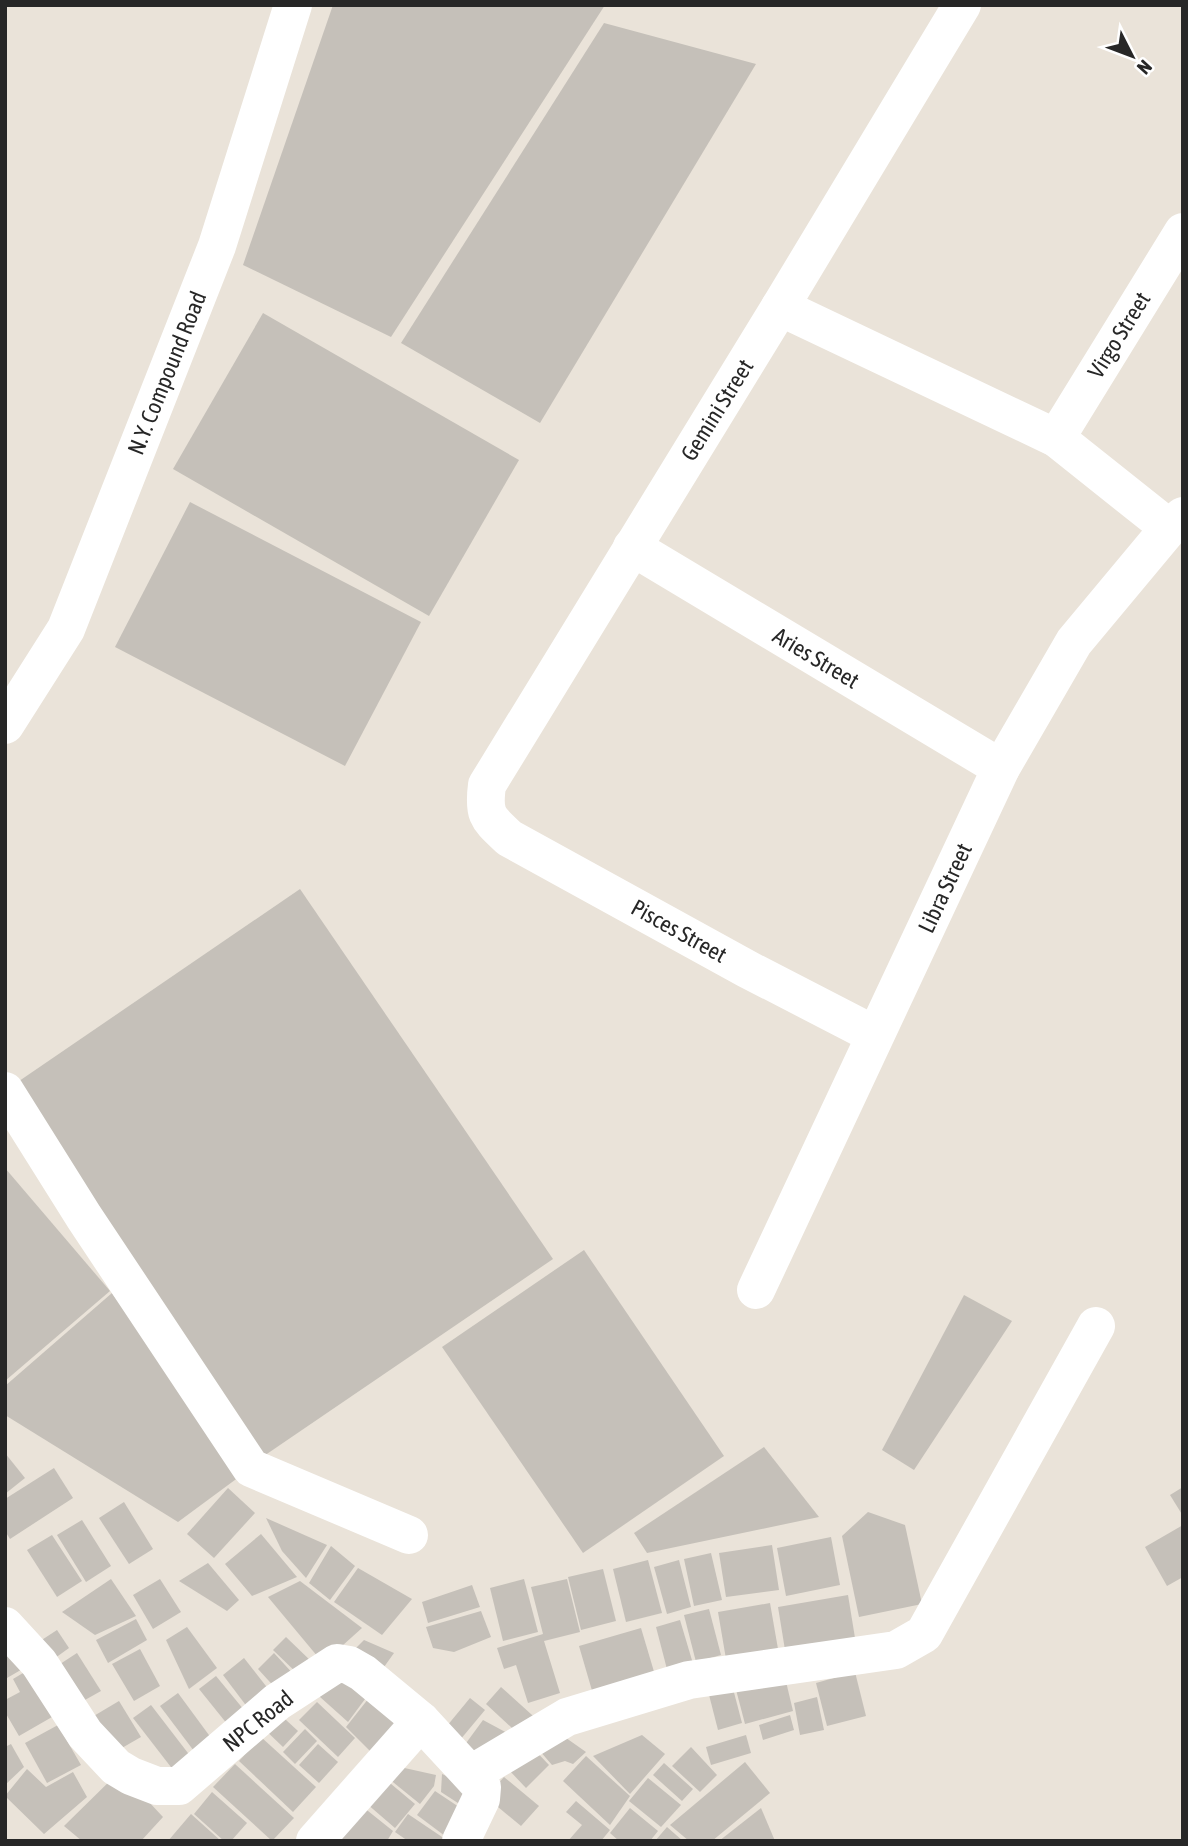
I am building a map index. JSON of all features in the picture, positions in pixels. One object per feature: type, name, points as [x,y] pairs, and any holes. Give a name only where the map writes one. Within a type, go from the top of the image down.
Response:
[{"type":"street","name":"N.Y. Compound Road","points":[[5,725],[66,629],[217,246],[293,5]]},
{"type":"street","name":"Gemini Street","points":[[488,818],[485,801],[487,785],[962,5]]},
{"type":"street","name":"Virgo Street","points":[[1056,438],[1183,232]]},
{"type":"street","points":[[780,307],[1056,438],[1176,522]]},
{"type":"street","name":"Libra Street","points":[[756,1290],[1000,768],[1074,642],[1176,522]]},
{"type":"street","name":"Aries Street","points":[[632,547],[1000,768]]},
{"type":"street","name":"Pisces Street","points":[[488,818],[509,838],[747,969],[876,1035]]},
{"type":"street","points":[[5,1091],[84,1217],[251,1468],[409,1535]]},
{"type":"street","points":[[471,1774],[567,1717],[689,1680],[897,1650],[924,1634],[1096,1326]]},
{"type":"street","name":"NPC Road","points":[[5,1626],[39,1663],[85,1734],[116,1767],[157,1786],[179,1786],[277,1702],[337,1663],[349,1665],[363,1673],[421,1721],[482,1787],[481,1799],[461,1841]]},
{"type":"street","points":[[315,1841],[421,1721]]},
{"type":"building","points":[[333,5],[605,5],[391,337],[243,265]]},
{"type":"building","points":[[604,23],[756,64],[540,423],[401,343]]},
{"type":"building","points":[[263,313],[519,460],[429,616],[173,469]]},
{"type":"building","points":[[190,502],[421,622],[345,766],[115,647]]},
{"type":"building","points":[[300,889],[553,1259],[258,1460],[6,1090]]},
{"type":"building","points":[[5,1168],[110,1291],[5,1381]]},
{"type":"building","points":[[584,1250],[724,1456],[583,1553],[442,1347]]},
{"type":"building","points":[[112,1293],[243,1474],[178,1522],[5,1415],[5,1386]]},
{"type":"building","points":[[964,1295],[1012,1321],[914,1470],[882,1450]]},
{"type":"building","points":[[764,1447],[819,1517],[647,1553],[634,1533]]},
{"type":"building","points":[[5,1453],[25,1478],[5,1494]]},
{"type":"building","points":[[54,1468],[73,1498],[10,1539],[5,1531],[5,1499]]},
{"type":"building","points":[[1183,1487],[1183,1516],[1170,1495]]},
{"type":"building","points":[[228,1488],[255,1513],[214,1558],[187,1534]]},
{"type":"building","points":[[124,1502],[153,1549],[129,1564],[99,1518]]},
{"type":"building","points":[[868,1512],[905,1525],[922,1604],[859,1617],[842,1536]]},
{"type":"building","points":[[266,1518],[327,1545],[306,1578],[282,1551]]},
{"type":"building","points":[[82,1520],[111,1566],[86,1582],[57,1535]]},
{"type":"building","points":[[1183,1525],[1183,1577],[1167,1586],[1145,1547]]},
{"type":"building","points":[[261,1534],[297,1577],[252,1596],[225,1564]]},
{"type":"building","points":[[52,1535],[82,1581],[57,1597],[27,1550]]},
{"type":"building","points":[[831,1537],[840,1585],[786,1596],[777,1548]]},
{"type":"building","points":[[772,1545],[779,1590],[726,1597],[719,1553]]},
{"type":"building","points":[[331,1546],[355,1566],[330,1600],[309,1583]]},
{"type":"building","points":[[711,1553],[722,1600],[694,1606],[684,1559]]},
{"type":"building","points":[[648,1560],[662,1613],[626,1622],[613,1569]]},
{"type":"building","points":[[679,1560],[691,1607],[667,1614],[654,1567]]},
{"type":"building","points":[[208,1563],[239,1600],[227,1611],[179,1581]]},
{"type":"building","points":[[358,1568],[412,1599],[382,1635],[334,1602]]},
{"type":"building","points":[[603,1569],[616,1621],[581,1630],[568,1577]]},
{"type":"building","points":[[111,1579],[136,1616],[95,1635],[62,1612]]},
{"type":"building","points":[[160,1579],[181,1612],[153,1629],[133,1595]]},
{"type":"building","points":[[524,1579],[538,1632],[503,1641],[490,1588]]},
{"type":"building","points":[[567,1579],[580,1632],[544,1641],[560,1693],[528,1703],[516,1665],[504,1669],[497,1648],[543,1634],[531,1587]]},
{"type":"building","points":[[300,1581],[362,1628],[323,1663],[268,1597]]},
{"type":"building","points":[[472,1585],[480,1607],[428,1623],[422,1602]]},
{"type":"building","points":[[848,1595],[856,1644],[786,1656],[778,1607]]},
{"type":"building","points":[[770,1603],[778,1649],[726,1659],[718,1612]]},
{"type":"building","points":[[709,1609],[721,1655],[696,1662],[684,1615]]},
{"type":"building","points":[[481,1611],[491,1637],[454,1652],[433,1648],[426,1627]]},
{"type":"building","points":[[136,1619],[147,1640],[108,1663],[96,1640]]},
{"type":"building","points":[[680,1620],[694,1667],[668,1673],[656,1627]]},
{"type":"building","points":[[187,1627],[217,1668],[189,1689],[166,1640]]},
{"type":"building","points":[[641,1628],[655,1675],[593,1694],[579,1646]]},
{"type":"building","points":[[5,1630],[31,1664],[7,1678],[5,1676]]},
{"type":"building","points":[[57,1630],[69,1648],[44,1666],[31,1647]]},
{"type":"building","points":[[286,1637],[314,1664],[301,1677],[273,1650]]},
{"type":"building","points":[[364,1640],[394,1653],[379,1674],[350,1654]]},
{"type":"building","points":[[140,1649],[160,1686],[134,1701],[112,1664]]},
{"type":"building","points":[[77,1653],[101,1691],[76,1705],[54,1668]]},
{"type":"building","points":[[274,1653],[296,1677],[279,1692],[258,1669]]},
{"type":"building","points":[[244,1658],[273,1695],[251,1712],[223,1675]]},
{"type":"building","points":[[33,1667],[59,1713],[19,1736],[5,1712],[5,1700],[20,1692],[13,1679]]},
{"type":"building","points":[[332,1669],[368,1695],[348,1722],[310,1688]]},
{"type":"building","points":[[783,1669],[793,1711],[745,1724],[734,1682]]},
{"type":"building","points":[[855,1672],[866,1716],[827,1726],[816,1683]]},
{"type":"building","points":[[216,1676],[249,1716],[232,1730],[199,1689]]},
{"type":"building","points":[[731,1681],[742,1723],[718,1730],[707,1687]]},
{"type":"building","points":[[501,1687],[542,1724],[526,1741],[486,1704]]},
{"type":"building","points":[[376,1689],[407,1717],[376,1757],[346,1727]]},
{"type":"building","points":[[178,1693],[217,1746],[200,1759],[160,1706]]},
{"type":"building","points":[[817,1697],[824,1730],[800,1735],[794,1703]]},
{"type":"building","points":[[470,1698],[485,1710],[455,1746],[442,1732]]},
{"type":"building","points":[[119,1701],[141,1737],[108,1756],[87,1720]]},
{"type":"building","points":[[317,1702],[355,1738],[338,1757],[299,1720]]},
{"type":"building","points":[[151,1705],[191,1757],[174,1771],[133,1718]]},
{"type":"building","points":[[273,1708],[298,1731],[283,1747],[259,1724]]},
{"type":"building","points":[[790,1715],[794,1730],[763,1740],[759,1725]]},
{"type":"building","points":[[483,1720],[511,1735],[501,1753],[461,1750]]},
{"type":"building","points":[[58,1725],[81,1765],[47,1783],[25,1743]]},
{"type":"building","points":[[305,1729],[317,1741],[295,1764],[283,1752]]},
{"type":"building","points":[[559,1733],[586,1752],[573,1764],[565,1761],[552,1765],[533,1743]]},
{"type":"building","points":[[642,1735],[665,1754],[630,1794],[593,1756]]},
{"type":"building","points":[[746,1735],[751,1753],[711,1765],[706,1747]]},
{"type":"building","points":[[261,1737],[316,1787],[293,1812],[239,1761]]},
{"type":"building","points":[[11,1744],[24,1767],[5,1785],[5,1747]]},
{"type":"building","points":[[318,1744],[338,1762],[319,1783],[299,1765]]},
{"type":"building","points":[[530,1745],[549,1765],[526,1788],[507,1768]]},
{"type":"building","points":[[691,1747],[717,1775],[700,1792],[672,1766]]},
{"type":"building","points":[[586,1756],[630,1796],[610,1825],[563,1781]]},
{"type":"building","points":[[745,1762],[770,1793],[712,1841],[689,1841],[670,1825]]},
{"type":"building","points":[[664,1763],[693,1789],[682,1801],[653,1775]]},
{"type":"building","points":[[235,1764],[294,1818],[272,1841],[213,1787]]},
{"type":"building","points":[[391,1765],[436,1775],[434,1786],[420,1804],[383,1774]]},
{"type":"building","points":[[27,1769],[46,1787],[73,1772],[87,1797],[44,1834],[5,1796]]},
{"type":"building","points":[[120,1771],[163,1817],[141,1841],[82,1841],[64,1826]]},
{"type":"building","points":[[378,1773],[415,1804],[395,1828],[359,1797]]},
{"type":"building","points":[[442,1774],[476,1789],[461,1805],[441,1792]]},
{"type":"building","points":[[504,1777],[539,1806],[521,1826],[486,1797]]},
{"type":"building","points":[[648,1778],[681,1805],[661,1827],[629,1801]]},
{"type":"building","points":[[435,1791],[462,1809],[445,1836],[417,1815]]},
{"type":"building","points":[[212,1792],[247,1823],[231,1841],[224,1841],[194,1814]]},
{"type":"building","points":[[353,1799],[393,1831],[387,1841],[320,1841]]},
{"type":"building","points":[[576,1801],[610,1830],[601,1841],[568,1841],[582,1825],[566,1812]]},
{"type":"building","points":[[630,1808],[658,1831],[650,1841],[619,1841],[610,1833]]},
{"type":"building","points":[[761,1808],[775,1841],[719,1841]]},
{"type":"building","points":[[191,1814],[221,1841],[168,1841]]},
{"type":"building","points":[[408,1814],[448,1841],[408,1841],[395,1832]]},
{"type":"building","points":[[667,1827],[683,1841],[655,1841]]}]
